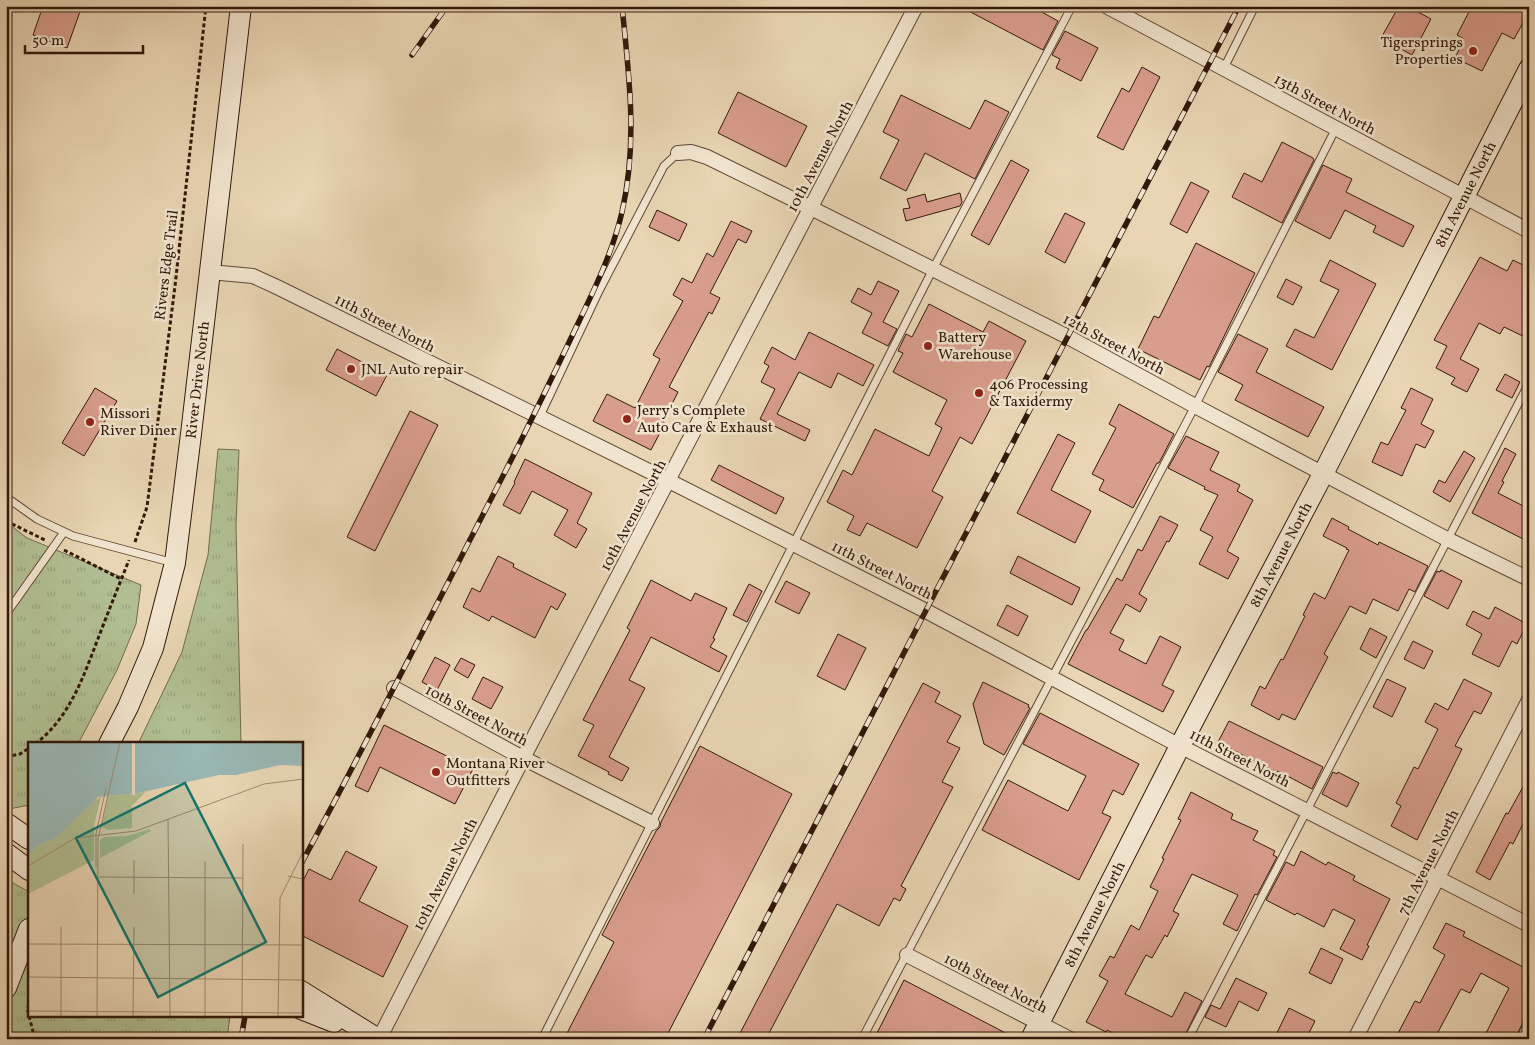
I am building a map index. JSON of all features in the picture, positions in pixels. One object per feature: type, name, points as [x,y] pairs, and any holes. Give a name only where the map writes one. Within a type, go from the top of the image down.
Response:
[{"type":"street","name":"River Drive North","points":[[110,742],[128,707],[153,648],[175,563],[241,6]]},
{"type":"street","name":"10th Avenue North","points":[[378,1039],[916,6]]},
{"type":"street","name":"13th Street North","points":[[1106,6],[1529,231]]},
{"type":"street","name":"8th Avenue North","points":[[1035,1031],[1180,746],[1323,474],[1529,69]]},
{"type":"street","name":"12th Street North","points":[[678,153],[691,152],[707,157],[933,269],[1068,337],[1447,539],[1529,579]]},
{"type":"street","name":"11th Street North","points":[[210,272],[253,276],[669,481],[926,611],[1180,746],[1529,925]]},
{"type":"street","name":"10th Street North","points":[[394,688],[523,758],[652,823]]},
{"type":"street","name":"7th Avenue North","points":[[1355,1039],[1529,700]]},
{"type":"street","points":[[6,823],[28,838]]},
{"type":"street","points":[[6,854],[28,869]]},
{"type":"street","points":[[6,988],[28,932]]},
{"type":"street","name":"10th Street North","points":[[907,955],[1035,1031],[1070,1039]]},
{"type":"street","points":[[302,992],[378,1039]]},
{"type":"street","points":[[302,1010],[378,1039]]},
{"type":"lane","points":[[542,1039],[933,269],[1072,6]]},
{"type":"lane","points":[[1224,68],[1255,6]]},
{"type":"lane","points":[[862,1039],[1195,406],[1336,128]]},
{"type":"lane","points":[[539,418],[598,293],[664,166],[678,153]]},
{"type":"lane","points":[[1188,1039],[1529,383]]},
{"type":"lane","points":[[6,497],[37,519],[73,536],[175,563]]},
{"type":"lane","points":[[6,614],[64,532]]},
{"type":"lane","points":[[1520,1039],[1529,1022]]},
{"type":"path","name":"Rivers Edge Trail","points":[[141,526],[147,507],[155,450],[182,229],[206,6]]},
{"type":"path","points":[[37,742],[62,716],[77,692],[124,573]]},
{"type":"path","points":[[6,757],[20,754],[28,749]]},
{"type":"path","points":[[30,1018],[35,1039]]},
{"type":"green space","points":[[218,449],[239,450],[236,526],[241,742],[139,742],[182,652],[208,555]]},
{"type":"green space","points":[[6,522],[27,538],[141,585],[136,624],[117,670],[79,742],[28,742],[28,805],[6,808]]},
{"type":"green space","points":[[6,879],[28,891],[28,1018],[230,1018],[227,1039],[6,1039]]},
{"type":"building","points":[[43,6],[82,6],[67,48],[33,35]]},
{"type":"building","points":[[959,6],[1031,6],[1058,21],[1043,50]]},
{"type":"building","points":[[1399,6],[1407,6],[1431,19],[1412,55],[1381,38]]},
{"type":"building","points":[[1472,6],[1529,6],[1529,12],[1514,39],[1502,33],[1482,71],[1455,58],[1464,39],[1457,35]]},
{"type":"building","points":[[1065,31],[1098,48],[1081,81],[1056,68],[1060,59],[1052,55]]},
{"type":"building","points":[[1142,67],[1160,77],[1123,150],[1097,137],[1122,88],[1129,92]]},
{"type":"building","points":[[738,92],[807,126],[786,167],[718,133]]},
{"type":"building","points":[[901,95],[970,129],[985,100],[1009,112],[975,179],[925,153],[906,191],[880,178],[899,140],[883,132]]},
{"type":"building","points":[[1282,142],[1314,160],[1282,223],[1232,197],[1244,173],[1262,182]]},
{"type":"building","points":[[1011,160],[1029,170],[989,245],[971,235]]},
{"type":"building","points":[[1323,165],[1352,179],[1346,192],[1414,226],[1403,247],[1373,232],[1376,226],[1345,210],[1330,239],[1295,221]]},
{"type":"building","points":[[1191,182],[1209,191],[1187,233],[1170,224]]},
{"type":"building","points":[[960,193],[962,202],[960,206],[906,221],[903,209],[910,208],[907,199],[925,194],[927,202]]},
{"type":"building","points":[[657,210],[687,224],[679,241],[649,227]]},
{"type":"building","points":[[1065,213],[1085,223],[1065,263],[1045,252]]},
{"type":"building","points":[[731,221],[752,231],[746,243],[738,239],[710,293],[720,298],[712,314],[709,312],[669,387],[678,392],[651,450],[593,421],[607,394],[635,408],[660,359],[653,355],[683,301],[673,295],[682,278],[692,283],[707,253],[713,257]]},
{"type":"building","points":[[1196,243],[1255,273],[1209,367],[1207,366],[1200,380],[1138,349],[1154,316],[1159,318]]},
{"type":"building","points":[[1480,257],[1507,271],[1513,260],[1529,268],[1529,339],[1504,327],[1500,334],[1479,323],[1460,359],[1479,369],[1467,392],[1451,384],[1455,378],[1436,368],[1447,346],[1434,340]]},
{"type":"building","points":[[1330,260],[1376,284],[1332,370],[1286,346],[1295,329],[1314,338],[1339,290],[1320,281]]},
{"type":"building","points":[[1286,279],[1302,287],[1293,305],[1277,297]]},
{"type":"building","points":[[878,281],[899,291],[883,322],[897,329],[888,346],[862,333],[872,313],[851,302],[858,288],[871,295]]},
{"type":"building","points":[[929,304],[983,332],[989,321],[1026,341],[972,444],[960,437],[932,491],[943,497],[917,548],[867,523],[860,536],[847,530],[854,516],[827,502],[843,470],[852,475],[875,429],[929,456],[942,428],[935,424],[947,400],[893,372],[903,353],[898,351],[906,334],[912,337]]},
{"type":"building","points":[[809,332],[874,365],[863,386],[838,373],[831,388],[799,372],[777,414],[810,430],[805,441],[760,419],[775,389],[761,382],[769,366],[764,363],[772,347],[795,360]]},
{"type":"building","points":[[1238,334],[1268,349],[1256,372],[1324,407],[1308,437],[1235,400],[1243,385],[1218,372]]},
{"type":"building","points":[[337,349],[387,375],[376,396],[326,370]]},
{"type":"building","points":[[1505,374],[1520,382],[1512,398],[1496,390]]},
{"type":"building","name":"Missori River Diner","points":[[95,388],[117,401],[84,456],[62,443]]},
{"type":"building","points":[[1411,388],[1433,399],[1421,424],[1434,431],[1425,448],[1416,444],[1402,476],[1372,462],[1381,442],[1388,445],[1406,410],[1401,408]]},
{"type":"building","points":[[1119,404],[1174,434],[1133,508],[1099,490],[1104,480],[1092,474],[1116,428],[1109,424]]},
{"type":"building","points":[[410,411],[438,425],[375,551],[347,537]]},
{"type":"building","points":[[1058,434],[1075,443],[1051,490],[1091,511],[1075,543],[1017,513]]},
{"type":"building","points":[[1186,436],[1219,452],[1210,470],[1240,485],[1237,491],[1253,500],[1227,551],[1239,558],[1228,579],[1199,564],[1213,537],[1200,530],[1218,495],[1168,468]]},
{"type":"building","points":[[1505,448],[1516,454],[1498,493],[1529,509],[1529,542],[1472,513]]},
{"type":"building","points":[[1464,451],[1475,458],[1450,502],[1433,492],[1439,480],[1445,483]]},
{"type":"building","points":[[525,459],[592,493],[577,523],[587,529],[576,548],[554,535],[568,510],[532,491],[520,514],[503,505]]},
{"type":"building","points":[[719,465],[784,498],[776,514],[711,480]]},
{"type":"building","points":[[1160,516],[1178,525],[1169,542],[1167,541],[1139,594],[1147,599],[1140,612],[1126,604],[1110,633],[1124,640],[1119,650],[1146,664],[1160,636],[1181,647],[1162,685],[1174,691],[1163,712],[1068,664],[1117,578],[1122,581],[1138,549],[1142,551]]},
{"type":"building","points":[[1332,518],[1378,545],[1379,542],[1428,566],[1415,592],[1409,589],[1398,611],[1373,599],[1366,614],[1350,606],[1324,654],[1328,657],[1295,720],[1282,714],[1279,720],[1251,705],[1260,686],[1265,689],[1281,659],[1283,660],[1314,593],[1325,599],[1349,550],[1323,536]]},
{"type":"building","points":[[498,556],[514,564],[513,567],[566,594],[557,610],[551,606],[535,638],[492,616],[489,621],[463,607],[472,588],[480,592]]},
{"type":"building","points":[[1018,556],[1080,588],[1072,605],[1010,573]]},
{"type":"building","points":[[1441,570],[1462,581],[1448,609],[1424,596],[1437,571],[1440,572]]},
{"type":"building","points":[[651,580],[691,601],[695,593],[727,608],[710,647],[727,656],[719,672],[651,637],[629,680],[645,688],[609,757],[629,768],[622,781],[578,756],[594,725],[583,720],[630,630],[627,628]]},
{"type":"building","points":[[786,581],[810,593],[799,614],[775,602]]},
{"type":"building","points":[[749,584],[762,591],[747,622],[733,615]]},
{"type":"building","points":[[1007,605],[1028,616],[1018,636],[997,625]]},
{"type":"building","points":[[1495,607],[1527,624],[1517,644],[1512,641],[1499,667],[1472,654],[1482,634],[1466,625],[1473,611],[1489,619]]},
{"type":"building","points":[[1370,628],[1387,637],[1376,658],[1360,649]]},
{"type":"building","points":[[838,634],[866,648],[845,690],[817,676]]},
{"type":"building","points":[[1413,641],[1433,651],[1424,669],[1404,659]]},
{"type":"building","points":[[435,657],[450,665],[437,690],[422,682]]},
{"type":"building","points":[[461,658],[475,665],[468,678],[454,670]]},
{"type":"building","points":[[483,677],[503,687],[491,709],[472,699]]},
{"type":"building","points":[[1387,679],[1406,688],[1392,717],[1373,707]]},
{"type":"building","points":[[1464,679],[1492,693],[1481,714],[1474,711],[1455,746],[1462,749],[1417,840],[1391,826],[1401,806],[1396,803],[1414,767],[1418,769],[1438,729],[1425,722],[1435,703],[1448,710]]},
{"type":"building","points":[[983,682],[1029,705],[1028,707],[1030,708],[1004,755],[984,744],[973,704]]},
{"type":"building","points":[[923,683],[940,692],[935,702],[961,716],[947,742],[960,748],[942,782],[953,787],[901,886],[906,889],[900,901],[894,898],[879,926],[837,904],[766,1039],[737,1039]]},
{"type":"building","points":[[1040,713],[1139,764],[1123,795],[1113,790],[1102,813],[1111,817],[1079,880],[982,830],[1008,780],[1068,811],[1086,776],[1023,744]]},
{"type":"building","points":[[1229,721],[1323,767],[1312,789],[1218,742]]},
{"type":"building","points":[[384,725],[473,769],[455,804],[380,767],[368,792],[355,786]]},
{"type":"building","points":[[700,746],[792,794],[665,1039],[564,1039],[614,942],[602,935],[656,831],[660,827]]},
{"type":"building","points":[[1333,772],[1337,774],[1338,772],[1359,783],[1347,807],[1322,794]]},
{"type":"building","points":[[1529,776],[1529,812],[1513,844],[1510,842],[1490,880],[1476,872],[1506,813],[1508,814]]},
{"type":"building","points":[[1191,792],[1233,814],[1231,819],[1258,831],[1253,840],[1275,851],[1273,855],[1277,857],[1257,895],[1255,894],[1237,931],[1223,924],[1238,895],[1192,874],[1173,911],[1179,914],[1167,937],[1165,935],[1152,958],[1146,955],[1125,994],[1172,1017],[1185,992],[1202,1001],[1183,1039],[1124,1039],[1086,1022],[1108,981],[1099,976],[1110,956],[1114,958],[1131,925],[1139,930],[1158,891],[1150,887],[1181,820],[1178,819]]},
{"type":"building","points":[[346,851],[377,867],[359,901],[408,926],[383,977],[302,936],[302,883],[309,869],[331,880]]},
{"type":"building","points":[[1301,851],[1326,865],[1328,862],[1355,876],[1353,880],[1390,899],[1367,945],[1369,946],[1362,960],[1340,949],[1355,920],[1333,909],[1324,927],[1266,900],[1286,862],[1294,866]]},
{"type":"building","points":[[1446,923],[1465,932],[1463,936],[1529,970],[1529,1017],[1524,1020],[1515,1039],[1483,1039],[1509,988],[1481,973],[1470,993],[1461,989],[1437,1034],[1435,1033],[1432,1039],[1395,1039],[1415,1001],[1420,1003],[1445,955],[1433,948]]},
{"type":"building","points":[[1321,948],[1343,959],[1331,984],[1309,973]]},
{"type":"building","points":[[1236,978],[1267,993],[1258,1011],[1239,1001],[1226,1027],[1205,1017],[1211,1005],[1220,1009]]},
{"type":"building","points":[[904,980],[1017,1039],[874,1039]]},
{"type":"building","points":[[1289,1008],[1315,1021],[1306,1039],[1274,1039]]},
{"type":"railway","points":[[412,55],[447,6]]},
{"type":"railway","points":[[302,862],[514,455],[607,259],[622,212],[630,160],[631,109],[622,6]]},
{"type":"railway","points":[[704,1039],[1239,6]]},
{"type":"railway","points":[[241,1039],[245,1018]]},
{"type":"place","name":"Tigersprings Properties","points":[[1473,51]]},
{"type":"place","name":"Battery Warehouse","points":[[928,346]]},
{"type":"place","name":"JNL Auto repair","points":[[351,369]]},
{"type":"place","name":"406 Processing & Taxidermy","points":[[979,393]]},
{"type":"place","name":"Jerry's Complete Auto Care & Exhaust","points":[[627,419]]},
{"type":"place","name":"Missori River Diner","points":[[90,422]]},
{"type":"place","name":"Montana River Outfitters","points":[[436,772]]}]
